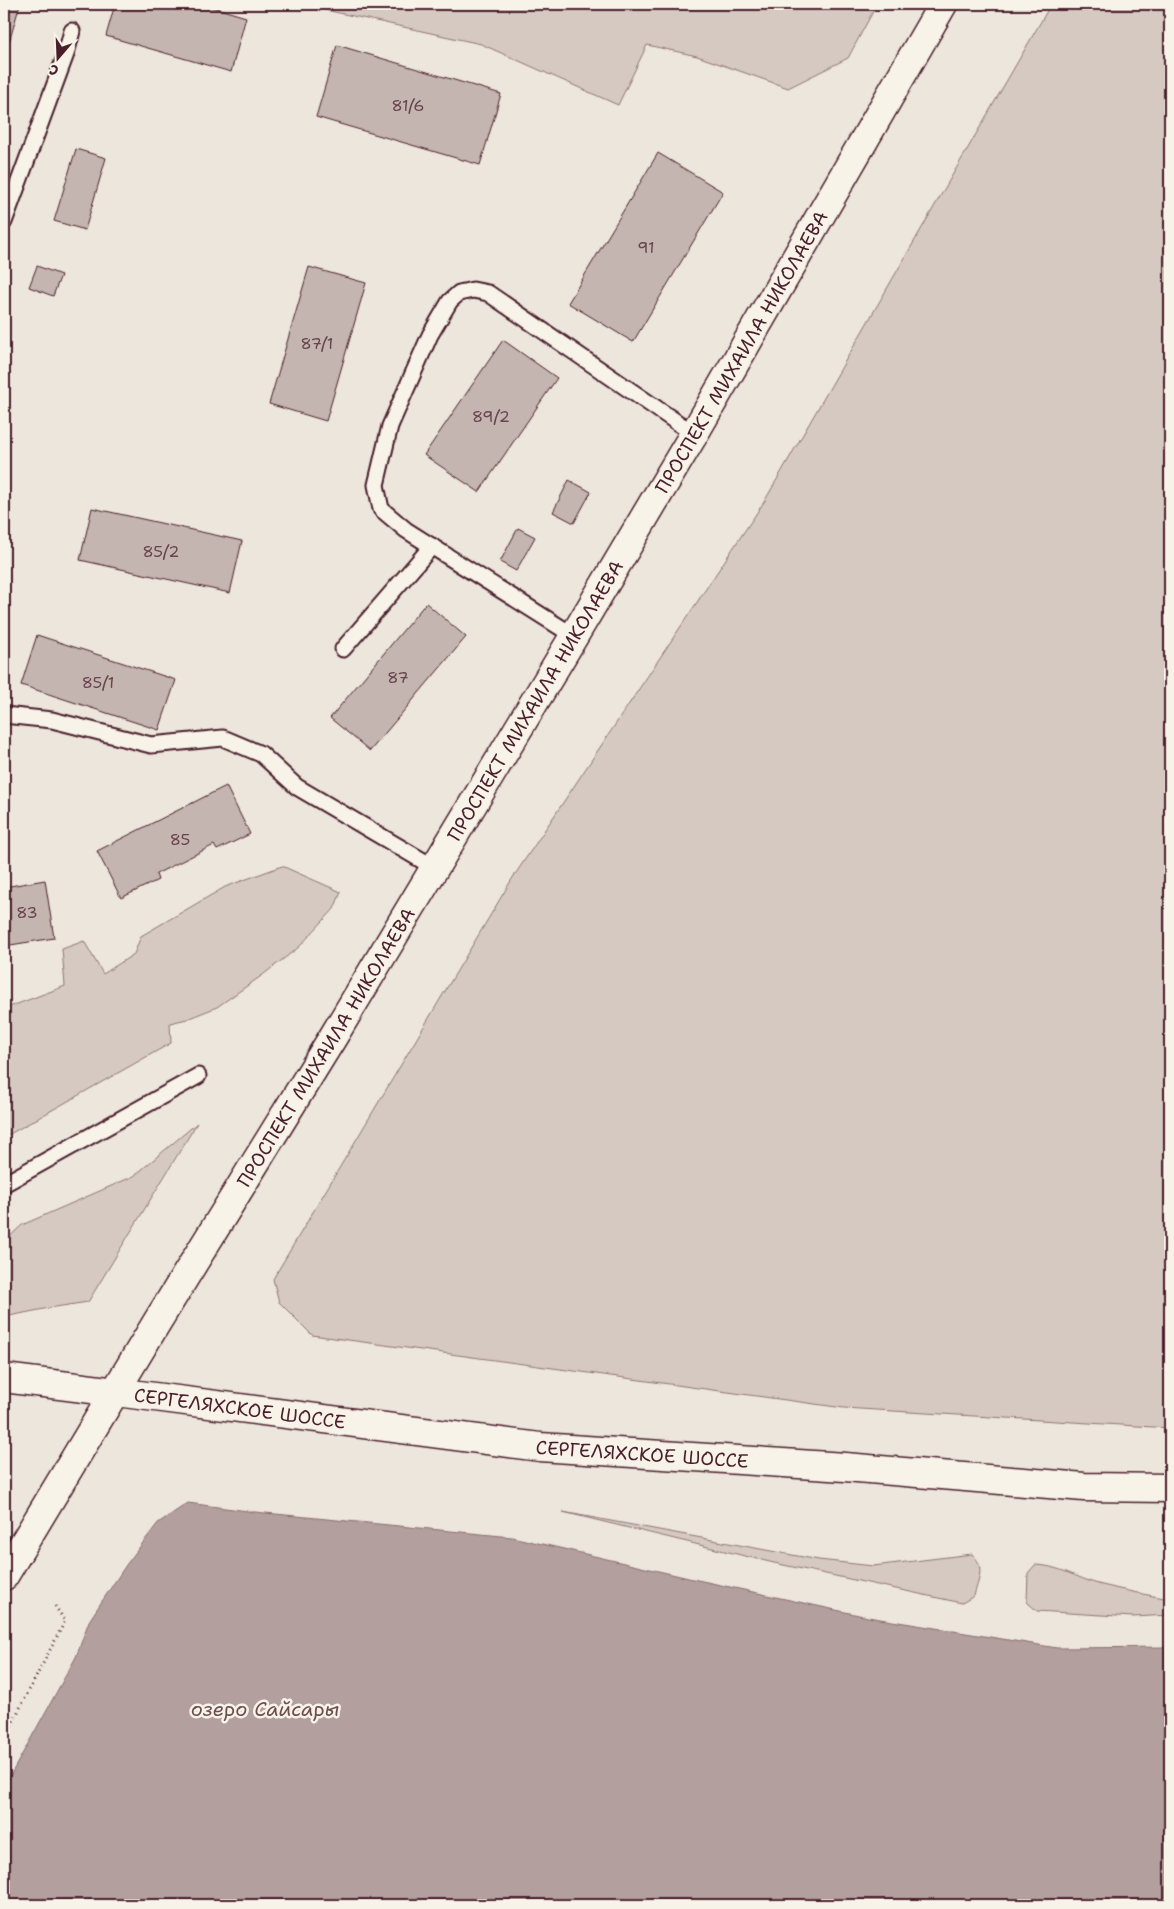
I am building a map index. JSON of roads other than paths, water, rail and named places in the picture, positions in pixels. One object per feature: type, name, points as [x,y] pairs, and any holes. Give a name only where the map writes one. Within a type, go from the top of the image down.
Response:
[{"type":"main road","name":"ПРОСПЕКТ МИХАИЛА НИКОЛАЕВА","points":[[4,1576],[574,636],[694,434],[942,4]]},
{"type":"main road","name":"СЕРГЕЛЯХСКОЕ ШОССЕ","points":[[4,1378],[540,1447],[845,1467],[1084,1487],[1170,1488]]},
{"type":"lane","points":[[4,222],[66,54],[72,31]]},
{"type":"lane","points":[[574,636],[406,530],[381,509],[376,486],[390,426],[430,336],[450,301],[459,293],[473,290],[488,293],[694,434]]},
{"type":"lane","points":[[343,649],[432,546]]},
{"type":"lane","points":[[4,714],[52,720],[151,745],[223,738],[261,754],[297,787],[435,868]]},
{"type":"lane","points":[[4,1184],[198,1076]]},
{"type":"water","name":"озеро Сайсары","points":[[188,1503],[255,1512],[512,1537],[868,1617],[1057,1648],[1170,1647],[1170,1905],[4,1905],[4,1787],[76,1657],[89,1621],[126,1565],[158,1523]]}]
